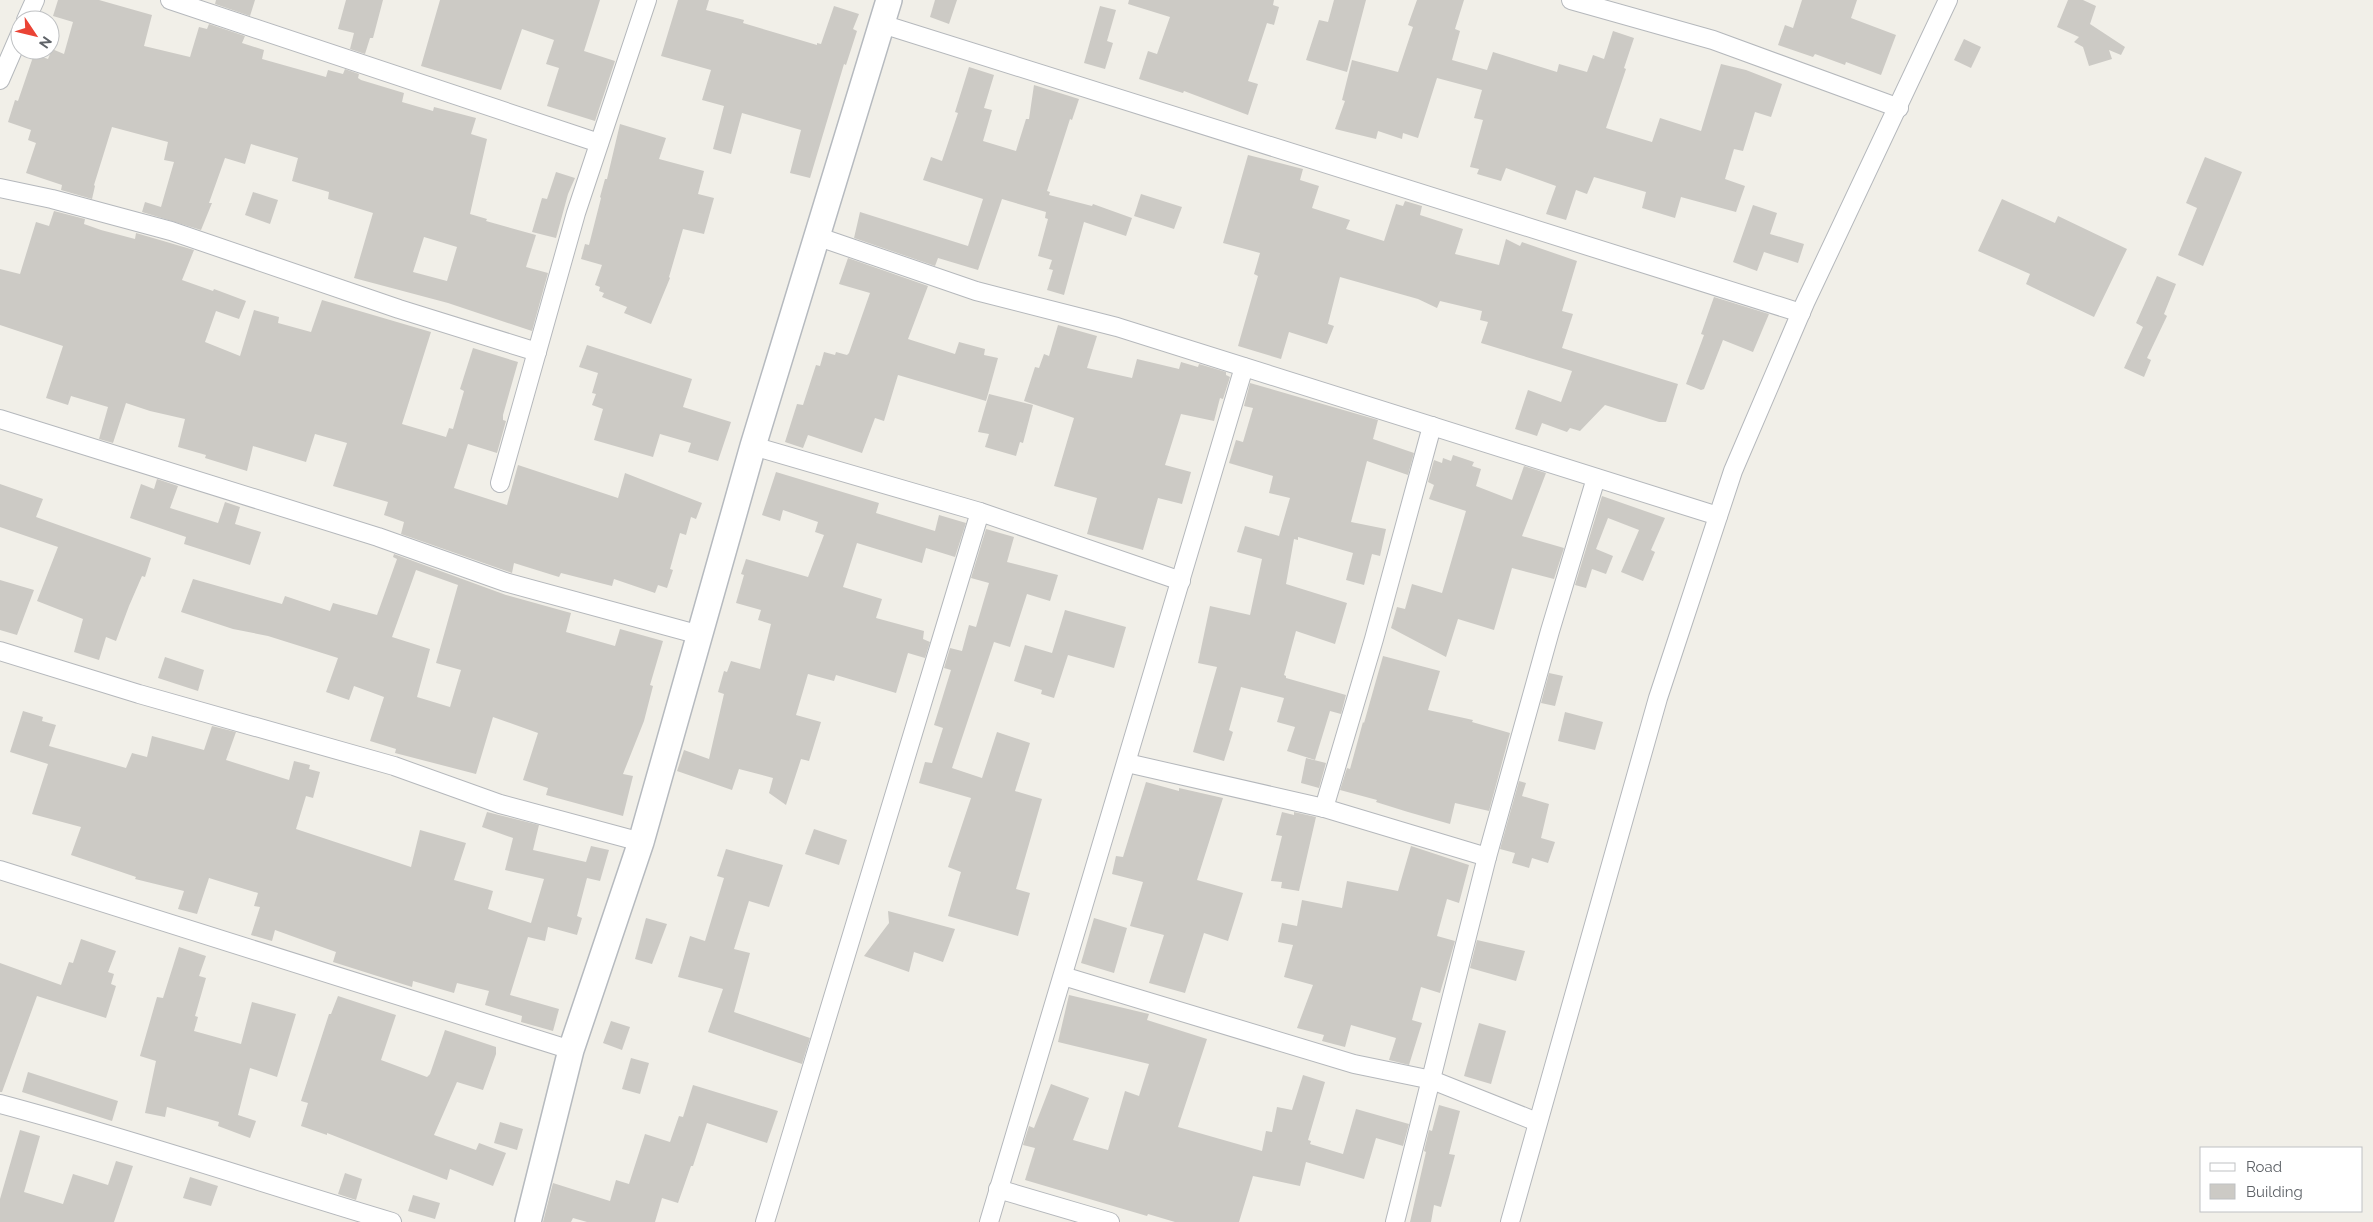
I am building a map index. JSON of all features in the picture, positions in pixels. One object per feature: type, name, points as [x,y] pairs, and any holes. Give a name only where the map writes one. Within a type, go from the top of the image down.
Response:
[{"type":"street","points":[[170,0],[599,143]]},
{"type":"street","points":[[500,483],[576,213],[646,0]]},
{"type":"street","points":[[528,1222],[571,1050],[641,842],[753,446],[890,0]]},
{"type":"street","points":[[1571,0],[1618,7],[1898,108]]},
{"type":"street","points":[[1510,1222],[1658,698],[1733,471],[1801,313],[1948,0]]},
{"type":"street","points":[[882,24],[1801,313]]},
{"type":"street","points":[[0,80],[10,57]]},
{"type":"street","points":[[0,188],[52,199],[171,231],[399,309],[537,352]]},
{"type":"street","points":[[816,236],[976,291],[1117,327],[1718,516]]},
{"type":"street","points":[[989,1222],[1244,367]]},
{"type":"street","points":[[0,420],[378,536],[505,582],[700,635]]},
{"type":"street","points":[[1324,808],[1374,639],[1432,426]]},
{"type":"street","points":[[753,446],[980,512],[1181,581]]},
{"type":"street","points":[[1395,1222],[1487,857],[1550,631],[1596,478]]},
{"type":"street","points":[[765,1222],[980,512]]},
{"type":"street","points":[[0,651],[139,694],[394,766],[500,804],[641,842]]},
{"type":"street","points":[[1127,763],[1324,808],[1487,857]]},
{"type":"street","points":[[0,870],[571,1050]]},
{"type":"street","points":[[1063,976],[1354,1064],[1432,1080],[1537,1122]]},
{"type":"street","points":[[0,1104],[96,1130],[392,1222]]},
{"type":"street","points":[[998,1189],[1110,1222]]},
{"type":"building","points":[[58,0],[99,0],[152,15],[144,46],[190,57],[199,27],[207,29],[209,24],[245,36],[242,43],[264,50],[262,59],[326,77],[328,70],[343,74],[345,69],[359,74],[358,78],[361,80],[404,93],[402,102],[433,111],[434,107],[476,118],[471,134],[487,139],[470,214],[487,219],[486,221],[536,235],[526,267],[548,273],[532,331],[448,303],[354,278],[373,213],[328,199],[329,192],[292,181],[298,158],[251,144],[245,164],[225,158],[209,203],[212,203],[201,230],[142,212],[145,202],[161,207],[174,162],[164,160],[168,142],[112,127],[94,185],[92,199],[61,190],[62,185],[26,173],[36,143],[28,140],[31,130],[8,122],[15,100],[18,101],[32,60],[60,60],[60,52],[64,54],[73,22],[60,18],[60,10],[55,10]],"holes":[[[424,237],[457,247],[447,281],[413,272]]]},
{"type":"building","points":[[216,0],[255,0],[250,16],[215,4]]},
{"type":"building","points":[[346,0],[383,0],[373,38],[370,38],[365,54],[350,49],[354,33],[338,29]]},
{"type":"building","points":[[440,0],[600,0],[584,51],[615,61],[595,121],[547,106],[559,68],[546,64],[554,40],[522,29],[501,90],[421,66]]},
{"type":"building","points":[[678,0],[709,0],[706,10],[744,20],[743,23],[817,45],[817,43],[821,44],[834,6],[859,14],[853,29],[857,31],[846,65],[844,64],[810,178],[790,173],[801,130],[742,113],[731,154],[713,149],[724,106],[702,100],[711,70],[661,56]]},
{"type":"building","points":[[935,0],[957,0],[949,24],[930,17]]},
{"type":"building","points":[[1129,0],[1274,0],[1273,5],[1279,7],[1274,25],[1267,23],[1248,81],[1258,84],[1248,115],[1184,91],[1183,93],[1139,79],[1148,51],[1157,54],[1170,17],[1128,4]]},
{"type":"building","points":[[1334,0],[1366,0],[1347,72],[1306,60],[1319,20],[1328,22]]},
{"type":"building","points":[[1417,0],[1464,0],[1455,29],[1460,31],[1452,60],[1487,70],[1493,52],[1557,72],[1559,64],[1587,72],[1593,55],[1604,59],[1613,31],[1634,38],[1624,68],[1626,69],[1606,128],[1652,142],[1660,118],[1701,131],[1721,64],[1746,70],[1782,84],[1771,117],[1755,112],[1743,151],[1734,149],[1725,179],[1745,186],[1736,212],[1681,197],[1675,218],[1642,208],[1646,192],[1594,177],[1587,194],[1576,190],[1566,220],[1546,214],[1556,186],[1506,168],[1501,181],[1477,174],[1479,169],[1470,167],[1483,120],[1474,118],[1482,90],[1437,78],[1418,138],[1403,133],[1402,139],[1378,131],[1376,139],[1335,129],[1345,101],[1342,100],[1352,60],[1398,72],[1413,27],[1408,25]]},
{"type":"building","points":[[1802,0],[1857,0],[1851,18],[1896,35],[1881,75],[1846,62],[1845,65],[1815,54],[1813,57],[1778,45],[1785,25],[1793,28]]},
{"type":"building","points":[[2068,0],[2083,0],[2096,6],[2090,24],[2125,47],[2121,55],[2109,50],[2112,59],[2089,66],[2083,47],[2074,42],[2079,37],[2057,27]]},
{"type":"building","points":[[1100,6],[1116,10],[1107,41],[1113,43],[1105,69],[1084,63]]},
{"type":"building","points":[[1964,39],[1981,47],[1971,68],[1954,60]]},
{"type":"building","points":[[969,67],[994,75],[984,108],[992,110],[983,141],[1016,151],[1026,119],[1029,119],[1034,85],[1079,99],[1072,120],[1070,119],[1047,191],[1050,192],[1049,195],[1092,206],[1093,204],[1132,218],[1126,236],[1084,222],[1064,295],[1047,290],[1053,270],[1049,269],[1052,260],[1038,256],[1048,219],[1045,218],[1046,212],[1002,199],[978,270],[938,258],[935,266],[854,238],[860,212],[968,246],[983,199],[923,180],[931,157],[942,161],[958,113],[955,112]]},
{"type":"building","points":[[620,124],[666,138],[659,159],[704,171],[698,194],[714,198],[704,234],[683,229],[670,278],[651,324],[624,313],[627,307],[602,297],[604,293],[599,291],[600,287],[595,285],[602,265],[581,259],[585,244],[589,245]]},
{"type":"building","points":[[1248,155],[1303,169],[1300,180],[1319,186],[1312,208],[1350,220],[1346,229],[1384,241],[1396,204],[1403,206],[1405,201],[1422,206],[1420,215],[1463,229],[1455,254],[1499,265],[1506,239],[1520,246],[1522,242],[1577,261],[1562,311],[1573,314],[1562,348],[1678,384],[1666,422],[1659,422],[1605,405],[1580,431],[1570,428],[1567,432],[1542,423],[1537,436],[1515,429],[1528,390],[1561,402],[1572,371],[1481,343],[1488,322],[1480,320],[1482,311],[1440,301],[1437,308],[1418,299],[1340,277],[1328,324],[1334,326],[1327,344],[1289,332],[1281,359],[1238,346],[1258,276],[1254,274],[1260,253],[1223,243]]},
{"type":"building","points":[[2205,157],[2242,172],[2203,266],[2178,255],[2197,208],[2186,203]]},
{"type":"building","points":[[556,172],[575,178],[568,194],[556,238],[532,232],[542,198],[547,199]]},
{"type":"building","points":[[253,192],[278,200],[270,224],[245,215]]},
{"type":"building","points":[[1141,194],[1182,207],[1174,229],[1134,216]]},
{"type":"building","points":[[2002,199],[2055,223],[2058,216],[2127,249],[2094,317],[2026,284],[2030,274],[1978,251]]},
{"type":"building","points":[[1753,205],[1777,213],[1770,234],[1804,244],[1798,263],[1764,252],[1757,271],[1733,262]]},
{"type":"building","points":[[54,211],[85,219],[84,224],[101,230],[135,239],[136,233],[194,250],[182,280],[246,301],[239,319],[216,311],[205,342],[240,356],[254,310],[279,317],[278,323],[311,332],[322,300],[431,332],[402,424],[446,437],[449,428],[453,429],[464,391],[460,389],[473,348],[518,362],[503,415],[503,420],[506,421],[497,453],[468,444],[454,488],[507,505],[518,465],[618,498],[625,473],[702,503],[696,519],[691,517],[686,535],[680,533],[670,569],[673,570],[667,588],[658,585],[655,593],[614,579],[612,586],[561,573],[559,577],[514,563],[512,573],[401,534],[404,522],[384,515],[388,502],[333,486],[347,443],[315,434],[306,462],[253,446],[247,471],[205,458],[206,455],[178,447],[185,419],[126,403],[113,443],[99,439],[108,407],[71,396],[68,405],[46,398],[63,346],[0,325],[0,269],[20,274],[36,222],[49,226]]},
{"type":"building","points":[[848,258],[928,286],[908,339],[955,354],[959,342],[985,349],[984,355],[998,358],[986,401],[898,375],[884,421],[875,418],[862,453],[808,435],[803,448],[785,442],[797,404],[803,405],[816,365],[820,366],[824,352],[835,355],[836,352],[847,355],[849,353],[870,293],[839,284]]},
{"type":"building","points":[[2157,276],[2176,284],[2164,314],[2167,316],[2147,358],[2151,360],[2144,377],[2124,368],[2143,327],[2136,323]]},
{"type":"building","points":[[1714,297],[1769,314],[1753,352],[1723,340],[1704,389],[1701,390],[1686,384],[1704,335],[1701,334]]},
{"type":"building","points":[[1058,325],[1097,336],[1087,368],[1132,378],[1137,359],[1179,369],[1181,362],[1198,367],[1199,364],[1226,372],[1226,375],[1230,377],[1223,399],[1220,398],[1214,421],[1181,414],[1165,465],[1191,472],[1182,504],[1158,498],[1143,550],[1087,534],[1097,498],[1054,486],[1074,418],[1024,401],[1035,367],[1039,368],[1044,354],[1049,356]]},
{"type":"building","points":[[587,345],[692,379],[683,407],[731,422],[718,461],[688,452],[691,443],[660,434],[653,457],[594,440],[603,409],[592,405],[596,394],[592,393],[598,373],[579,367]]},
{"type":"building","points":[[1250,383],[1378,420],[1373,439],[1414,453],[1408,475],[1367,461],[1351,522],[1386,529],[1380,556],[1372,554],[1364,585],[1346,580],[1353,553],[1298,537],[1298,540],[1294,539],[1286,584],[1347,603],[1335,644],[1296,631],[1284,675],[1286,678],[1346,695],[1341,714],[1330,711],[1315,760],[1287,751],[1295,727],[1277,722],[1284,698],[1241,687],[1229,730],[1233,732],[1224,761],[1193,752],[1217,667],[1198,663],[1210,606],[1250,615],[1262,559],[1237,552],[1245,526],[1279,536],[1290,498],[1269,493],[1273,476],[1229,463],[1236,440],[1243,442],[1253,408],[1244,406]]},
{"type":"building","points":[[989,394],[1033,405],[1023,443],[1020,442],[1016,456],[985,447],[989,434],[978,432]]},
{"type":"building","points":[[1453,455],[1474,462],[1472,466],[1481,469],[1476,486],[1512,500],[1524,466],[1546,473],[1522,536],[1564,548],[1554,579],[1512,568],[1494,630],[1458,619],[1446,657],[1391,628],[1397,607],[1405,609],[1412,584],[1442,593],[1466,511],[1429,499],[1434,485],[1428,482],[1434,460],[1442,463],[1443,458],[1451,461]]},
{"type":"building","points":[[776,472],[879,503],[876,513],[935,531],[939,515],[966,523],[955,557],[926,548],[922,563],[857,543],[843,587],[882,599],[876,618],[924,631],[923,639],[930,642],[925,658],[908,653],[896,693],[836,675],[834,681],[808,674],[796,715],[821,722],[809,761],[801,759],[786,805],[769,793],[773,778],[739,769],[732,790],[677,771],[684,750],[709,759],[724,694],[718,692],[724,671],[727,672],[731,661],[760,669],[771,624],[758,620],[761,610],[736,603],[744,575],[741,574],[746,559],[808,577],[824,535],[815,532],[818,522],[783,510],[780,521],[762,515]]},
{"type":"building","points":[[157,479],[178,486],[170,508],[218,523],[225,502],[240,507],[235,524],[261,532],[250,565],[184,544],[186,537],[130,518],[141,484],[154,489]]},
{"type":"building","points":[[0,484],[43,499],[36,517],[151,558],[145,577],[142,576],[116,641],[106,637],[99,660],[74,652],[83,619],[37,601],[58,547],[0,527]]},
{"type":"building","points":[[1602,496],[1665,518],[1651,550],[1655,552],[1643,581],[1621,572],[1639,530],[1608,518],[1596,549],[1613,556],[1606,574],[1592,569],[1586,588],[1575,585]]},
{"type":"building","points":[[986,529],[1014,537],[1007,562],[1058,575],[1050,601],[1027,594],[1010,647],[994,642],[952,768],[982,778],[997,732],[1030,743],[1015,791],[1042,799],[1016,889],[1030,893],[1018,936],[948,916],[961,872],[948,867],[971,798],[919,783],[925,762],[932,763],[943,728],[934,725],[951,670],[944,668],[950,648],[962,651],[969,625],[976,627],[989,583],[971,578]]},
{"type":"building","points":[[394,554],[506,595],[571,613],[566,632],[615,646],[620,629],[663,641],[650,685],[653,686],[644,721],[623,774],[633,776],[623,816],[546,795],[548,788],[523,780],[538,733],[493,717],[476,774],[395,753],[396,749],[370,741],[384,697],[354,686],[349,700],[326,692],[338,658],[268,636],[233,629],[181,612],[193,579],[282,604],[285,596],[330,611],[333,603],[377,615],[397,559],[393,557]],"holes":[[[416,570],[458,585],[436,663],[461,670],[450,707],[417,697],[430,649],[392,637]]]},
{"type":"building","points":[[0,580],[34,590],[17,635],[0,630]]},
{"type":"building","points":[[1065,610],[1126,627],[1114,668],[1068,655],[1054,698],[1041,694],[1042,690],[1014,681],[1025,645],[1052,653]]},
{"type":"building","points":[[1383,656],[1440,671],[1428,710],[1473,720],[1472,722],[1510,733],[1489,811],[1455,803],[1450,824],[1340,790],[1347,768],[1350,769]]},
{"type":"building","points":[[165,657],[204,670],[198,691],[158,678]]},
{"type":"building","points":[[1549,673],[1563,676],[1555,706],[1541,703]]},
{"type":"building","points":[[23,711],[43,717],[42,721],[56,725],[49,746],[126,768],[132,753],[147,757],[152,736],[204,750],[212,726],[236,732],[226,760],[289,780],[294,761],[310,765],[309,769],[320,772],[313,798],[306,796],[296,829],[411,867],[420,830],[466,843],[454,880],[493,891],[488,909],[531,923],[544,879],[505,870],[513,838],[482,827],[487,812],[539,825],[533,850],[586,862],[591,846],[609,850],[600,881],[587,878],[577,916],[582,918],[577,935],[548,927],[545,941],[528,937],[510,995],[559,1009],[553,1031],[521,1022],[522,1016],[485,1005],[489,991],[457,983],[454,993],[413,981],[412,987],[333,962],[336,952],[275,930],[272,941],[251,935],[260,907],[254,906],[258,893],[209,878],[197,914],[178,909],[184,891],[135,879],[136,877],[71,855],[81,827],[32,814],[48,764],[10,752]]},
{"type":"building","points":[[1565,712],[1603,722],[1595,750],[1558,741]]},
{"type":"building","points":[[1306,758],[1326,763],[1319,788],[1301,783]]},
{"type":"building","points":[[1519,781],[1526,783],[1522,796],[1549,804],[1541,838],[1555,842],[1548,863],[1532,858],[1529,868],[1512,863],[1515,853],[1500,849]]},
{"type":"building","points":[[1146,782],[1179,791],[1179,788],[1223,798],[1197,880],[1243,893],[1228,941],[1204,933],[1185,993],[1149,983],[1164,935],[1130,926],[1143,882],[1112,874],[1116,856],[1123,857]]},
{"type":"building","points":[[1282,812],[1294,815],[1294,812],[1316,817],[1299,891],[1281,888],[1282,882],[1271,881],[1282,836],[1276,835]]},
{"type":"building","points":[[814,829],[847,840],[839,865],[805,854]]},
{"type":"building","points":[[1411,846],[1469,865],[1459,903],[1447,899],[1437,936],[1455,941],[1440,993],[1421,987],[1412,1020],[1422,1023],[1409,1065],[1389,1060],[1396,1038],[1351,1025],[1345,1047],[1322,1041],[1324,1035],[1297,1028],[1313,985],[1284,977],[1293,945],[1278,942],[1282,923],[1297,926],[1302,900],[1342,908],[1347,881],[1398,891]]},
{"type":"building","points":[[726,849],[783,865],[769,907],[749,901],[734,949],[750,953],[734,1012],[810,1038],[802,1064],[708,1032],[723,989],[678,977],[690,936],[705,941],[724,878],[717,876]]},
{"type":"building","points":[[888,911],[955,929],[943,962],[914,952],[909,972],[864,956],[889,923]]},
{"type":"building","points":[[646,918],[667,924],[652,964],[635,959]]},
{"type":"building","points":[[1094,918],[1127,928],[1114,973],[1081,963]]},
{"type":"building","points":[[81,939],[116,951],[108,972],[114,974],[111,984],[116,986],[106,1018],[37,996],[2,1092],[0,1092],[0,963],[61,985],[69,962],[73,963]]},
{"type":"building","points":[[1477,940],[1525,951],[1516,981],[1470,968]]},
{"type":"building","points":[[179,947],[206,956],[199,976],[206,978],[195,1016],[198,1017],[194,1031],[241,1044],[252,1002],[296,1014],[277,1077],[250,1068],[238,1115],[256,1121],[250,1138],[218,1126],[219,1122],[167,1107],[165,1117],[145,1113],[156,1061],[140,1056],[157,997],[163,998]]},
{"type":"building","points":[[1069,995],[1149,1014],[1147,1020],[1207,1039],[1178,1127],[1262,1151],[1266,1131],[1272,1132],[1277,1107],[1292,1110],[1303,1075],[1325,1082],[1308,1140],[1311,1141],[1310,1144],[1343,1154],[1356,1109],[1409,1124],[1403,1146],[1376,1138],[1364,1179],[1306,1162],[1300,1186],[1253,1176],[1239,1222],[1175,1222],[1148,1214],[1147,1216],[1025,1180],[1035,1148],[1023,1145],[1029,1126],[1034,1128],[1051,1084],[1089,1098],[1073,1140],[1108,1150],[1125,1091],[1139,1096],[1149,1064],[1058,1042]]},
{"type":"building","points":[[338,996],[396,1015],[381,1060],[427,1077],[430,1074],[445,1030],[496,1047],[496,1054],[483,1090],[457,1082],[434,1135],[476,1150],[479,1143],[506,1153],[493,1186],[450,1169],[447,1180],[327,1133],[327,1135],[301,1126],[308,1103],[301,1101],[329,1014],[331,1014]]},
{"type":"building","points":[[611,1021],[630,1027],[622,1050],[603,1043]]},
{"type":"building","points":[[1479,1023],[1506,1031],[1491,1084],[1464,1076]]},
{"type":"building","points":[[631,1058],[649,1063],[640,1094],[622,1089]]},
{"type":"building","points":[[28,1072],[118,1101],[112,1121],[22,1092]]},
{"type":"building","points":[[693,1085],[778,1111],[767,1143],[707,1123],[678,1203],[662,1198],[655,1222],[587,1222],[573,1218],[571,1222],[543,1222],[553,1183],[610,1201],[616,1180],[629,1184],[645,1134],[670,1142],[679,1116],[683,1117]]},
{"type":"building","points":[[1439,1105],[1460,1111],[1449,1154],[1455,1155],[1441,1207],[1434,1205],[1431,1222],[1410,1222],[1426,1152],[1424,1151],[1429,1130],[1432,1131]]},
{"type":"building","points":[[500,1122],[523,1129],[517,1150],[494,1143]]},
{"type":"building","points":[[20,1130],[40,1136],[24,1192],[63,1204],[73,1174],[108,1185],[116,1161],[133,1166],[114,1222],[0,1222],[0,1199]]},
{"type":"building","points":[[345,1173],[362,1179],[356,1200],[338,1194]]},
{"type":"building","points":[[190,1177],[218,1186],[211,1206],[183,1198]]},
{"type":"building","points":[[413,1195],[440,1203],[435,1219],[408,1211]]}]
